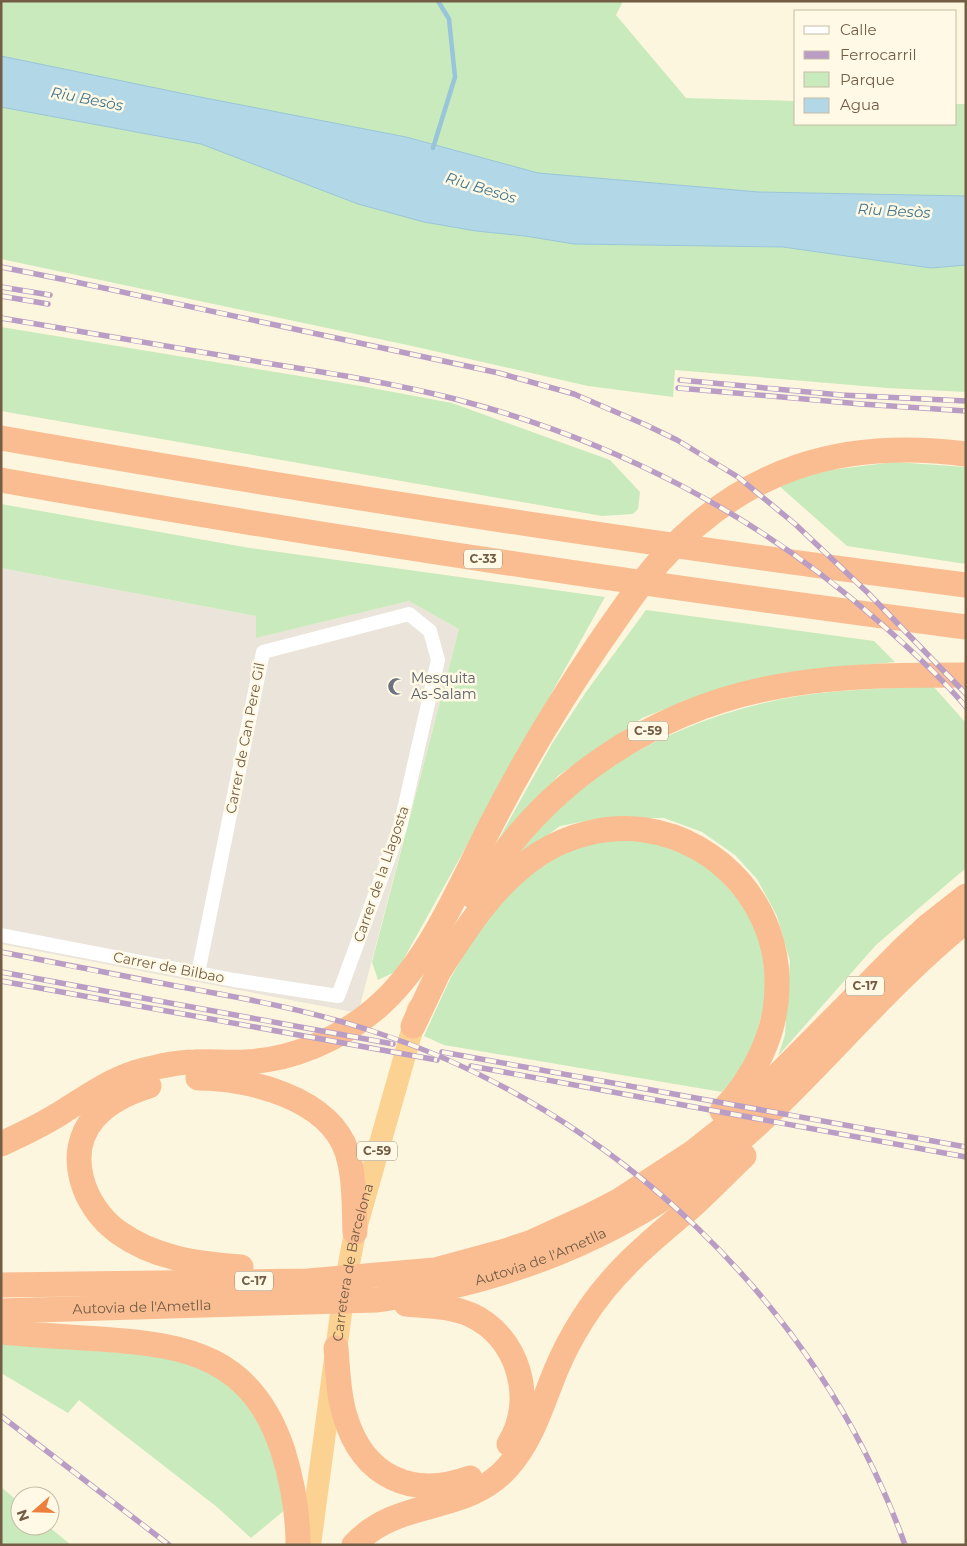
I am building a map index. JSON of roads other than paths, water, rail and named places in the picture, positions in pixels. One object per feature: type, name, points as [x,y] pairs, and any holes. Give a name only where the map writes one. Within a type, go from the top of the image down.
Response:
[{"type":"highway","points":[[1,438],[207,473],[556,528],[966,585]]},
{"type":"highway","name":"C-59","points":[[413,1026],[446,912],[536,742],[626,604],[660,562],[685,536],[734,496],[771,477],[806,464],[834,456],[903,449],[966,454]]},
{"type":"highway","name":"C-33","points":[[1,480],[532,567],[966,627]]},
{"type":"highway","name":"C-59","points":[[413,1026],[481,886],[496,863],[527,823],[579,776],[636,737],[711,703],[783,685],[898,676],[966,675]]},
{"type":"highway","name":"C-59","points":[[439,971],[478,912],[501,885],[512,874],[541,853],[566,840],[591,832],[605,830],[637,829],[654,832],[676,838],[711,856],[735,876],[762,916],[772,945],[777,970],[776,1006],[771,1027],[756,1065],[758,1082],[724,1109],[713,1129],[655,1178]]},
{"type":"highway","name":"C-17","points":[[758,1082],[929,925],[966,896]]},
{"type":"highway","points":[[1,1144],[62,1112],[96,1089],[134,1073],[191,1062],[258,1061],[304,1050],[346,1031],[376,1009],[409,973],[446,912]]},
{"type":"highway","name":"C-17","points":[[755,1136],[802,1089],[862,1018],[933,948],[966,921]]},
{"type":"highway","name":"Carretera de Barcelona","points":[[310,1545],[344,1291],[355,1232],[399,1070],[413,1026]]},
{"type":"highway","points":[[308,1281],[283,1270],[219,1266],[169,1257],[149,1250],[116,1231],[92,1203],[84,1188],[80,1173],[81,1144],[92,1120],[109,1104],[120,1097],[148,1086],[180,1080],[219,1078],[237,1080],[288,1096],[326,1120],[344,1145],[350,1164],[355,1232]]},
{"type":"highway","points":[[354,1545],[371,1530],[384,1522],[411,1510],[466,1496],[480,1490],[507,1469],[528,1439],[557,1368],[572,1337],[593,1304],[634,1256],[691,1207],[755,1136]]},
{"type":"highway","name":"Autovia de l'Ametlla","points":[[1,1311],[377,1300],[444,1288],[488,1277],[538,1261],[579,1243],[636,1215],[699,1173],[724,1153],[755,1136]]},
{"type":"highway","name":"C-17","points":[[1,1286],[308,1281],[435,1270],[532,1242],[620,1200],[655,1178]]},
{"type":"highway","points":[[336,1348],[340,1398],[350,1432],[366,1459],[376,1468],[413,1485],[444,1486],[471,1478],[494,1462],[504,1451],[518,1426],[522,1394],[520,1376],[514,1359],[498,1334],[486,1324],[460,1311],[377,1300]]},
{"type":"highway","points":[[1,1332],[117,1340],[168,1346],[207,1359],[230,1372],[261,1403],[278,1437],[290,1478],[298,1545]]},
{"type":"highway","name":"Carretera de Barcelona","points":[[315,1545],[317,1503]]},
{"type":"street","name":"Carrer de Can Pere Gil","points":[[198,973],[263,652],[409,614]]},
{"type":"street","name":"Carrer de la Llagosta","points":[[338,996],[400,827],[438,660],[430,631],[409,614]]},
{"type":"street","name":"Carrer de Bilbao","points":[[1,935],[198,973],[338,996]]},
{"type":"water","name":"Riu Besòs","points":[[1,56],[406,137],[538,173],[759,192],[966,196],[966,265],[931,268],[783,247],[574,244],[424,222],[358,204],[201,144],[1,107]]},
{"type":"waterway","points":[[433,148],[455,77],[449,19],[438,1]]},
{"type":"railway","points":[[1,267],[499,373],[574,394],[646,425],[677,440],[738,477],[795,524],[868,593],[966,694]]},
{"type":"railway","points":[[1,287],[50,295]]},
{"type":"railway","points":[[1,296],[48,304]]},
{"type":"railway","points":[[1,318],[408,388],[513,416],[570,436],[680,485],[732,514],[783,547],[831,582],[878,621],[924,662],[966,707]]},
{"type":"railway","points":[[680,380],[841,395],[966,401]]},
{"type":"railway","points":[[678,388],[966,411]]},
{"type":"railway","points":[[1,952],[251,1000],[300,1011],[372,1031],[461,1066],[545,1111],[624,1165],[697,1228],[763,1298],[820,1375],[868,1457],[905,1545]]},
{"type":"railway","points":[[1,972],[393,1044]]},
{"type":"railway","points":[[1,981],[437,1060]]},
{"type":"railway","points":[[442,1052],[966,1147]]},
{"type":"railway","points":[[471,1066],[966,1157]]},
{"type":"railway","points":[[1,1416],[169,1545]]},
{"type":"place","name":"Mesquita As-Salam","points":[[397,686]]}]
